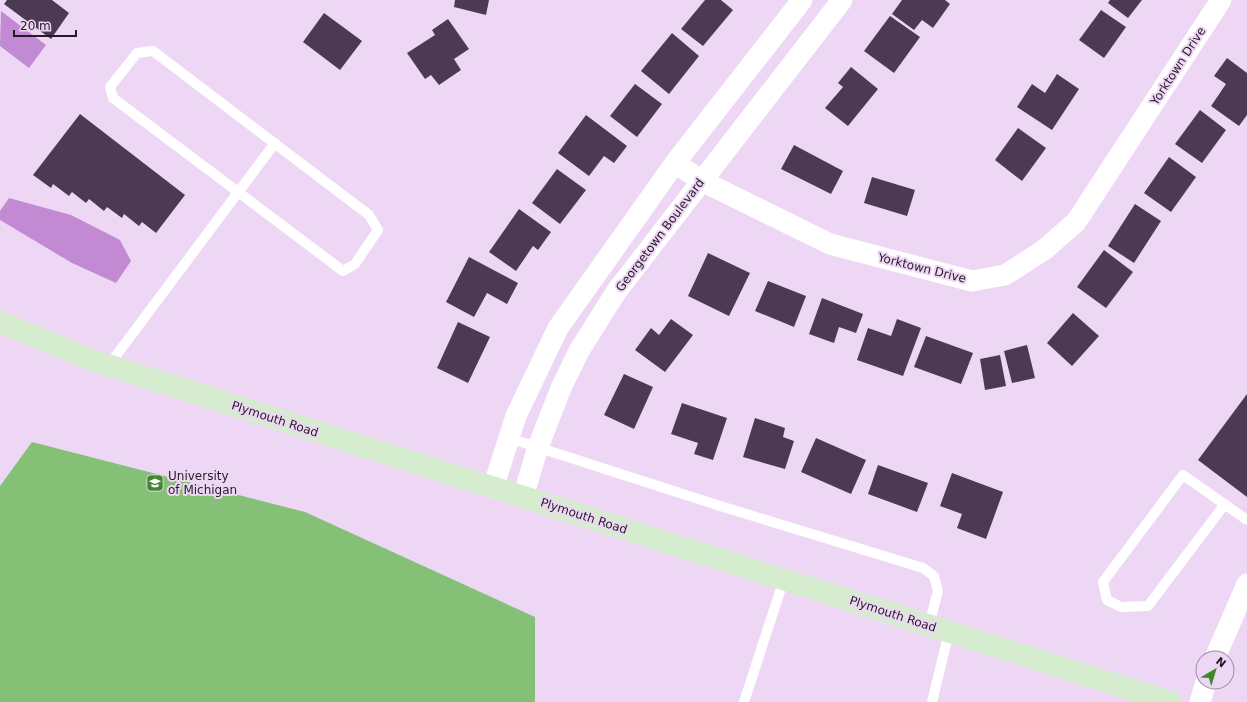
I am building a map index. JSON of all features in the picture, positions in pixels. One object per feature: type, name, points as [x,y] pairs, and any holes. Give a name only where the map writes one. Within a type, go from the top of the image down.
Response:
[{"type":"main road","name":"Plymouth Road","points":[[0,322],[109,365],[1171,702]]},
{"type":"street","points":[[493,488],[516,416],[533,376],[558,328],[675,162],[802,0]]},
{"type":"street","name":"Georgetown Boulevard","points":[[523,497],[538,447],[561,388],[579,351],[616,292],[842,0]]},
{"type":"street","name":"Yorktown Drive","points":[[675,162],[702,181],[830,244],[972,281],[1005,275],[1044,250],[1076,222],[1221,0]]},
{"type":"street","points":[[1218,650],[1247,584]]},
{"type":"street","points":[[1200,702],[1204,690]]},
{"type":"lane","points":[[153,51],[275,143],[369,215],[378,230],[354,264],[343,271],[113,98],[110,87],[137,53],[153,51]]},
{"type":"lane","points":[[109,365],[275,143]]},
{"type":"lane","points":[[509,438],[724,508],[924,568],[934,576],[938,591],[939,629],[932,702]]},
{"type":"lane","points":[[1225,504],[1148,606],[1121,607],[1107,600],[1103,582],[1183,475],[1225,504],[1247,520]]},
{"type":"lane","points":[[744,702],[784,579]]},
{"type":"green space","name":"University of Michigan","points":[[32,442],[305,512],[535,617],[535,702],[0,702],[0,486]]},
{"type":"shaded area","points":[[1,11],[46,45],[29,68],[0,46]]},
{"type":"shaded area","points":[[9,198],[71,215],[120,240],[131,261],[116,283],[72,263],[0,220],[0,211]]},
{"type":"building","points":[[7,0],[52,0],[69,13],[51,39],[4,4]]},
{"type":"building","points":[[455,0],[489,0],[486,15],[454,7]]},
{"type":"building","points":[[705,0],[721,0],[733,10],[703,46],[681,29]]},
{"type":"building","points":[[902,0],[945,0],[950,4],[933,28],[922,20],[914,30],[892,14]]},
{"type":"building","points":[[1110,0],[1142,0],[1128,18],[1108,3]]},
{"type":"building","points":[[1101,10],[1126,27],[1104,58],[1079,40]]},
{"type":"building","points":[[324,13],[362,41],[340,70],[303,42]]},
{"type":"building","points":[[890,16],[920,37],[894,73],[864,51]]},
{"type":"building","points":[[448,19],[469,49],[454,59],[461,70],[439,85],[431,75],[425,79],[407,53],[435,35],[432,30]]},
{"type":"building","points":[[672,33],[699,56],[669,94],[641,71]]},
{"type":"building","points":[[1227,58],[1247,73],[1247,115],[1239,126],[1211,106],[1226,84],[1214,76]]},
{"type":"building","points":[[851,67],[878,89],[848,126],[825,108],[843,87],[838,83]]},
{"type":"building","points":[[1057,74],[1079,89],[1052,130],[1017,107],[1032,84],[1045,93]]},
{"type":"building","points":[[635,84],[662,104],[637,137],[610,116]]},
{"type":"building","points":[[1200,110],[1226,130],[1202,163],[1175,144]]},
{"type":"building","points":[[80,114],[185,195],[156,233],[142,222],[139,226],[124,214],[122,218],[107,207],[104,211],[89,199],[86,203],[72,192],[69,196],[53,184],[51,188],[33,175]]},
{"type":"building","points":[[586,115],[627,146],[614,163],[604,156],[589,176],[558,153]]},
{"type":"building","points":[[1018,128],[1046,148],[1022,181],[995,160]]},
{"type":"building","points":[[794,145],[843,171],[831,194],[781,169]]},
{"type":"building","points":[[1169,157],[1196,177],[1171,212],[1144,193]]},
{"type":"building","points":[[557,169],[586,190],[560,224],[532,203]]},
{"type":"building","points":[[872,177],[915,190],[907,216],[864,203]]},
{"type":"building","points":[[1135,204],[1161,221],[1134,263],[1108,246]]},
{"type":"building","points":[[519,209],[551,232],[538,250],[533,246],[516,271],[489,252]]},
{"type":"building","points":[[1104,250],[1133,272],[1106,308],[1077,287]]},
{"type":"building","points":[[708,253],[750,273],[729,316],[688,296]]},
{"type":"building","points":[[469,257],[518,283],[507,304],[487,293],[474,317],[446,302]]},
{"type":"building","points":[[768,281],[806,296],[794,327],[755,311]]},
{"type":"building","points":[[822,298],[863,314],[856,333],[839,327],[834,343],[809,334]]},
{"type":"building","points":[[1073,313],[1099,336],[1072,366],[1047,343]]},
{"type":"building","points":[[671,319],[693,335],[665,372],[635,350],[651,328],[659,335]]},
{"type":"building","points":[[897,319],[921,328],[903,376],[857,360],[868,328],[891,336]]},
{"type":"building","points":[[458,322],[490,337],[468,383],[437,368]]},
{"type":"building","points":[[926,336],[973,353],[961,384],[914,367]]},
{"type":"building","points":[[1027,345],[1035,378],[1012,383],[1004,351]]},
{"type":"building","points":[[1000,355],[1006,386],[985,390],[980,359]]},
{"type":"building","points":[[624,374],[653,387],[634,429],[604,415]]},
{"type":"building","points":[[1247,394],[1247,497],[1198,460]]},
{"type":"building","points":[[682,403],[727,418],[713,460],[694,454],[698,443],[671,434]]},
{"type":"building","points":[[755,418],[785,428],[783,437],[794,441],[785,469],[743,457]]},
{"type":"building","points":[[816,438],[866,460],[851,494],[801,472]]},
{"type":"building","points":[[878,465],[928,483],[917,512],[868,494]]},
{"type":"building","points":[[952,473],[1003,492],[986,539],[957,528],[962,514],[940,506]]},
{"type":"place","name":"University of Michigan","points":[[155,483]]}]
